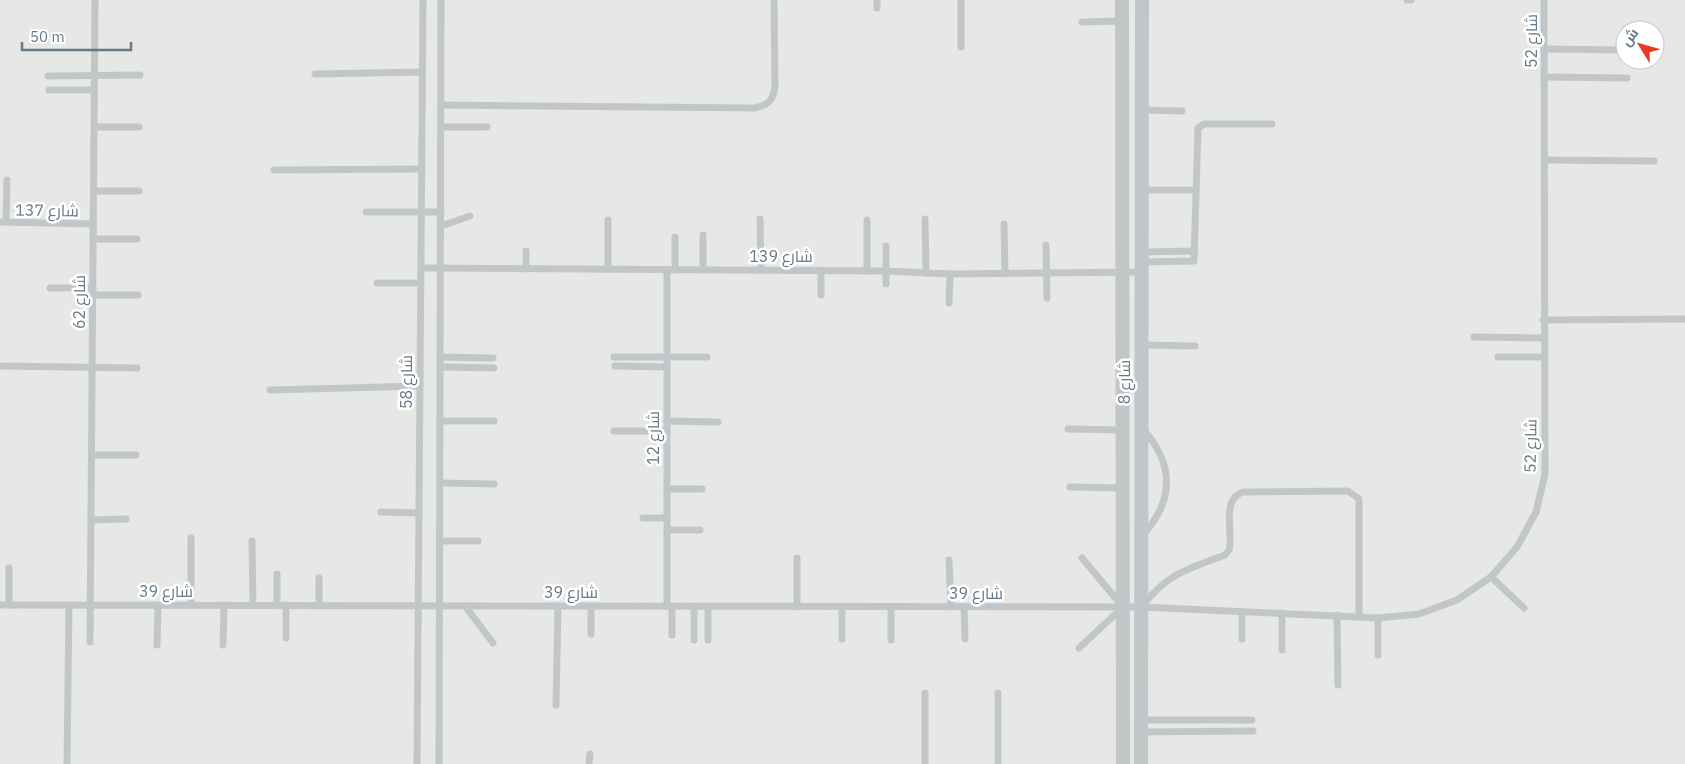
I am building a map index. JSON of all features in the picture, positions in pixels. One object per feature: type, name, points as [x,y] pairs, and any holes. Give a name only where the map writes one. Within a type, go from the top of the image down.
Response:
[{"type":"street","name":"شارع 8","points":[[1122,0],[1123,764]]},
{"type":"street","name":"شارع 8","points":[[1141,764],[1142,0]]},
{"type":"lane","name":"شارع 62","points":[[90,642],[95,0]]},
{"type":"lane","name":"شارع 58","points":[[417,764],[423,0]]},
{"type":"lane","points":[[439,764],[441,0]]},
{"type":"lane","points":[[441,105],[755,108],[766,106],[773,98],[775,87],[774,0]]},
{"type":"lane","points":[[960,0],[961,47]]},
{"type":"lane","name":"شارع 52","points":[[1141,608],[1378,618],[1419,614],[1458,600],[1491,577],[1517,547],[1536,512],[1545,474],[1543,357],[1544,0]]},
{"type":"lane","points":[[1082,22],[1122,21]]},
{"type":"lane","points":[[1544,49],[1615,50]]},
{"type":"lane","points":[[315,74],[422,72]]},
{"type":"lane","points":[[48,76],[140,75]]},
{"type":"lane","points":[[1544,77],[1627,78]]},
{"type":"lane","points":[[49,90],[94,90]]},
{"type":"lane","points":[[1142,110],[1182,111]]},
{"type":"lane","points":[[1141,262],[1194,261],[1196,130],[1201,125],[1272,124]]},
{"type":"lane","points":[[94,127],[139,127]]},
{"type":"lane","points":[[441,127],[487,127]]},
{"type":"lane","points":[[1544,160],[1654,161]]},
{"type":"lane","points":[[274,170],[422,169]]},
{"type":"lane","points":[[3,222],[6,180]]},
{"type":"lane","points":[[94,188],[139,188]]},
{"type":"lane","points":[[1141,190],[1196,190]]},
{"type":"lane","points":[[366,212],[441,212]]},
{"type":"lane","points":[[441,226],[470,216]]},
{"type":"lane","points":[[760,219],[761,270]]},
{"type":"lane","points":[[926,219],[926,273]]},
{"type":"lane","points":[[608,220],[608,269]]},
{"type":"lane","points":[[866,220],[866,271]]},
{"type":"lane","name":"شارع 137","points":[[3,222],[93,224]]},
{"type":"lane","points":[[1004,224],[1004,274]]},
{"type":"lane","points":[[703,235],[703,270]]},
{"type":"lane","points":[[675,237],[676,270]]},
{"type":"lane","points":[[93,239],[137,239]]},
{"type":"lane","points":[[886,246],[886,284]]},
{"type":"lane","points":[[1046,246],[1047,298]]},
{"type":"lane","points":[[526,250],[526,269]]},
{"type":"lane","points":[[1141,262],[1195,251]]},
{"type":"lane","name":"شارع 139","points":[[421,268],[821,270],[1004,274],[1123,272],[1141,262]]},
{"type":"lane","name":"شارع 12","points":[[667,270],[667,530],[672,635]]},
{"type":"lane","points":[[821,270],[821,295]]},
{"type":"lane","points":[[949,302],[950,274]]},
{"type":"lane","points":[[377,283],[421,283]]},
{"type":"lane","points":[[50,288],[138,295]]},
{"type":"lane","points":[[1543,320],[1685,319]]},
{"type":"lane","points":[[1474,337],[1543,338]]},
{"type":"lane","points":[[1142,345],[1195,346]]},
{"type":"lane","points":[[440,357],[493,358]]},
{"type":"lane","points":[[614,357],[706,357]]},
{"type":"lane","points":[[1498,357],[1543,357]]},
{"type":"lane","points":[[0,366],[137,368]]},
{"type":"lane","points":[[614,366],[667,367]]},
{"type":"lane","points":[[440,367],[494,368]]},
{"type":"lane","points":[[270,390],[420,386]]},
{"type":"lane","points":[[440,421],[494,422]]},
{"type":"lane","points":[[667,421],[718,422]]},
{"type":"lane","points":[[1140,538],[1154,523],[1160,510],[1167,483],[1162,456],[1156,443],[1142,427]]},
{"type":"lane","points":[[614,430],[667,431]]},
{"type":"lane","points":[[1068,430],[1123,430]]},
{"type":"lane","points":[[92,455],[136,455]]},
{"type":"lane","points":[[440,483],[494,484]]},
{"type":"lane","points":[[1070,487],[1123,488]]},
{"type":"lane","points":[[667,489],[702,489]]},
{"type":"lane","points":[[1141,608],[1156,589],[1172,577],[1188,567],[1225,555],[1229,550],[1230,504],[1237,494],[1243,492],[1348,491],[1359,499],[1359,616]]},
{"type":"lane","points":[[381,512],[419,513]]},
{"type":"lane","points":[[643,518],[667,518]]},
{"type":"lane","points":[[91,520],[126,519]]},
{"type":"lane","points":[[667,530],[700,530]]},
{"type":"lane","points":[[191,538],[191,605]]},
{"type":"lane","points":[[252,540],[253,606]]},
{"type":"lane","points":[[440,541],[478,541]]},
{"type":"lane","points":[[796,558],[797,607]]},
{"type":"lane","points":[[1079,648],[1123,608],[1082,558]]},
{"type":"lane","points":[[949,560],[951,607]]},
{"type":"lane","points":[[9,568],[9,605]]},
{"type":"lane","points":[[277,574],[277,606]]},
{"type":"lane","points":[[1491,577],[1524,608]]},
{"type":"lane","points":[[319,578],[319,606]]},
{"type":"lane","name":"شارع 39","points":[[0,605],[1141,608]]},
{"type":"lane","points":[[67,764],[69,605]]},
{"type":"lane","points":[[157,645],[158,605]]},
{"type":"lane","points":[[224,605],[224,645]]},
{"type":"lane","points":[[286,606],[286,638]]},
{"type":"lane","points":[[465,606],[493,643]]},
{"type":"lane","points":[[556,705],[558,606]]},
{"type":"lane","points":[[590,606],[591,634]]},
{"type":"lane","points":[[694,606],[694,640]]},
{"type":"lane","points":[[708,606],[708,640]]},
{"type":"lane","points":[[842,607],[842,638]]},
{"type":"lane","points":[[891,607],[891,640]]},
{"type":"lane","points":[[964,607],[964,639]]},
{"type":"lane","points":[[1242,611],[1242,639]]},
{"type":"lane","points":[[1282,613],[1282,650]]},
{"type":"lane","points":[[1338,615],[1338,685]]},
{"type":"lane","points":[[1378,618],[1378,655]]},
{"type":"lane","points":[[925,693],[925,764]]},
{"type":"lane","points":[[998,693],[998,764]]},
{"type":"lane","points":[[1141,726],[1252,720]]},
{"type":"lane","points":[[1141,726],[1253,731]]},
{"type":"lane","points":[[589,764],[590,754]]},
{"type":"shaded area","points":[[0,0],[1685,0],[1685,764],[0,764]]}]
